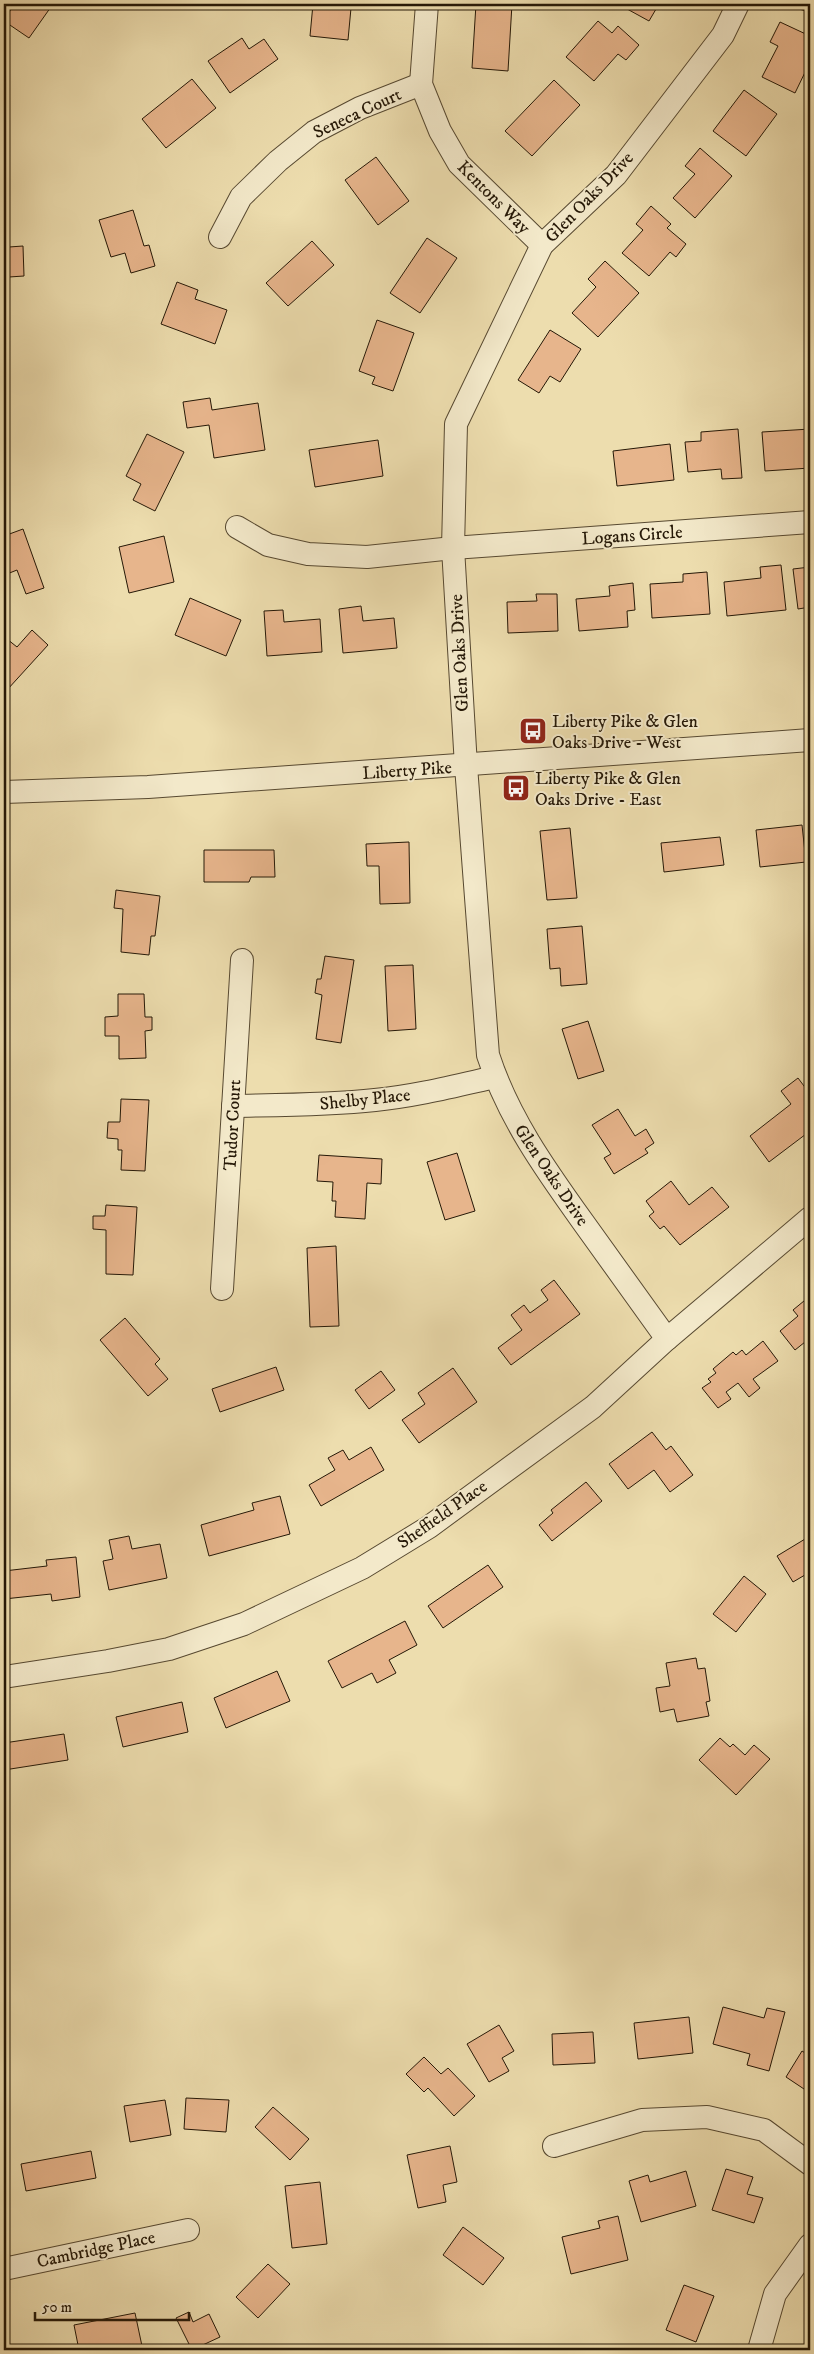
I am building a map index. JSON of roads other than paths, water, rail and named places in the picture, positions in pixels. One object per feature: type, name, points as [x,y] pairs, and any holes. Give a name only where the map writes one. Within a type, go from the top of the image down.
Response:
[{"type":"street","name":"Kentons Way","points":[[427,4],[421,84],[440,131],[459,164],[542,245]]},
{"type":"street","name":"Glen Oaks Drive","points":[[668,1339],[538,1158],[516,1121],[495,1077],[488,1055],[466,766],[453,548],[456,424],[542,245],[616,175],[723,35],[738,4]]},
{"type":"street","name":"Seneca Court","points":[[220,237],[241,197],[278,161],[314,132],[360,108],[421,84]]},
{"type":"street","name":"Logans Circle","points":[[237,527],[268,545],[308,554],[367,557],[453,548],[810,522]]},
{"type":"street","name":"Liberty Pike","points":[[4,792],[148,787],[466,766],[810,740]]},
{"type":"street","name":"Tudor Court","points":[[222,1290],[242,960]]},
{"type":"street","name":"Shelby Place","points":[[233,1106],[376,1100],[432,1092],[495,1077]]},
{"type":"street","name":"Sheffield Place","points":[[4,1677],[108,1661],[168,1648],[244,1624],[362,1568],[429,1526],[593,1406],[668,1339],[810,1218]]},
{"type":"street","points":[[554,2146],[642,2120],[707,2117],[764,2130],[810,2164]]},
{"type":"street","name":"Cambridge Place","points":[[4,2269],[188,2230]]},
{"type":"street","points":[[759,2350],[775,2294],[810,2245]]},
{"type":"place","name":"Liberty Pike & Glen Oaks Drive - West","points":[[533,731]]},
{"type":"place","name":"Liberty Pike & Glen Oaks Drive - East","points":[[516,788]]}]
